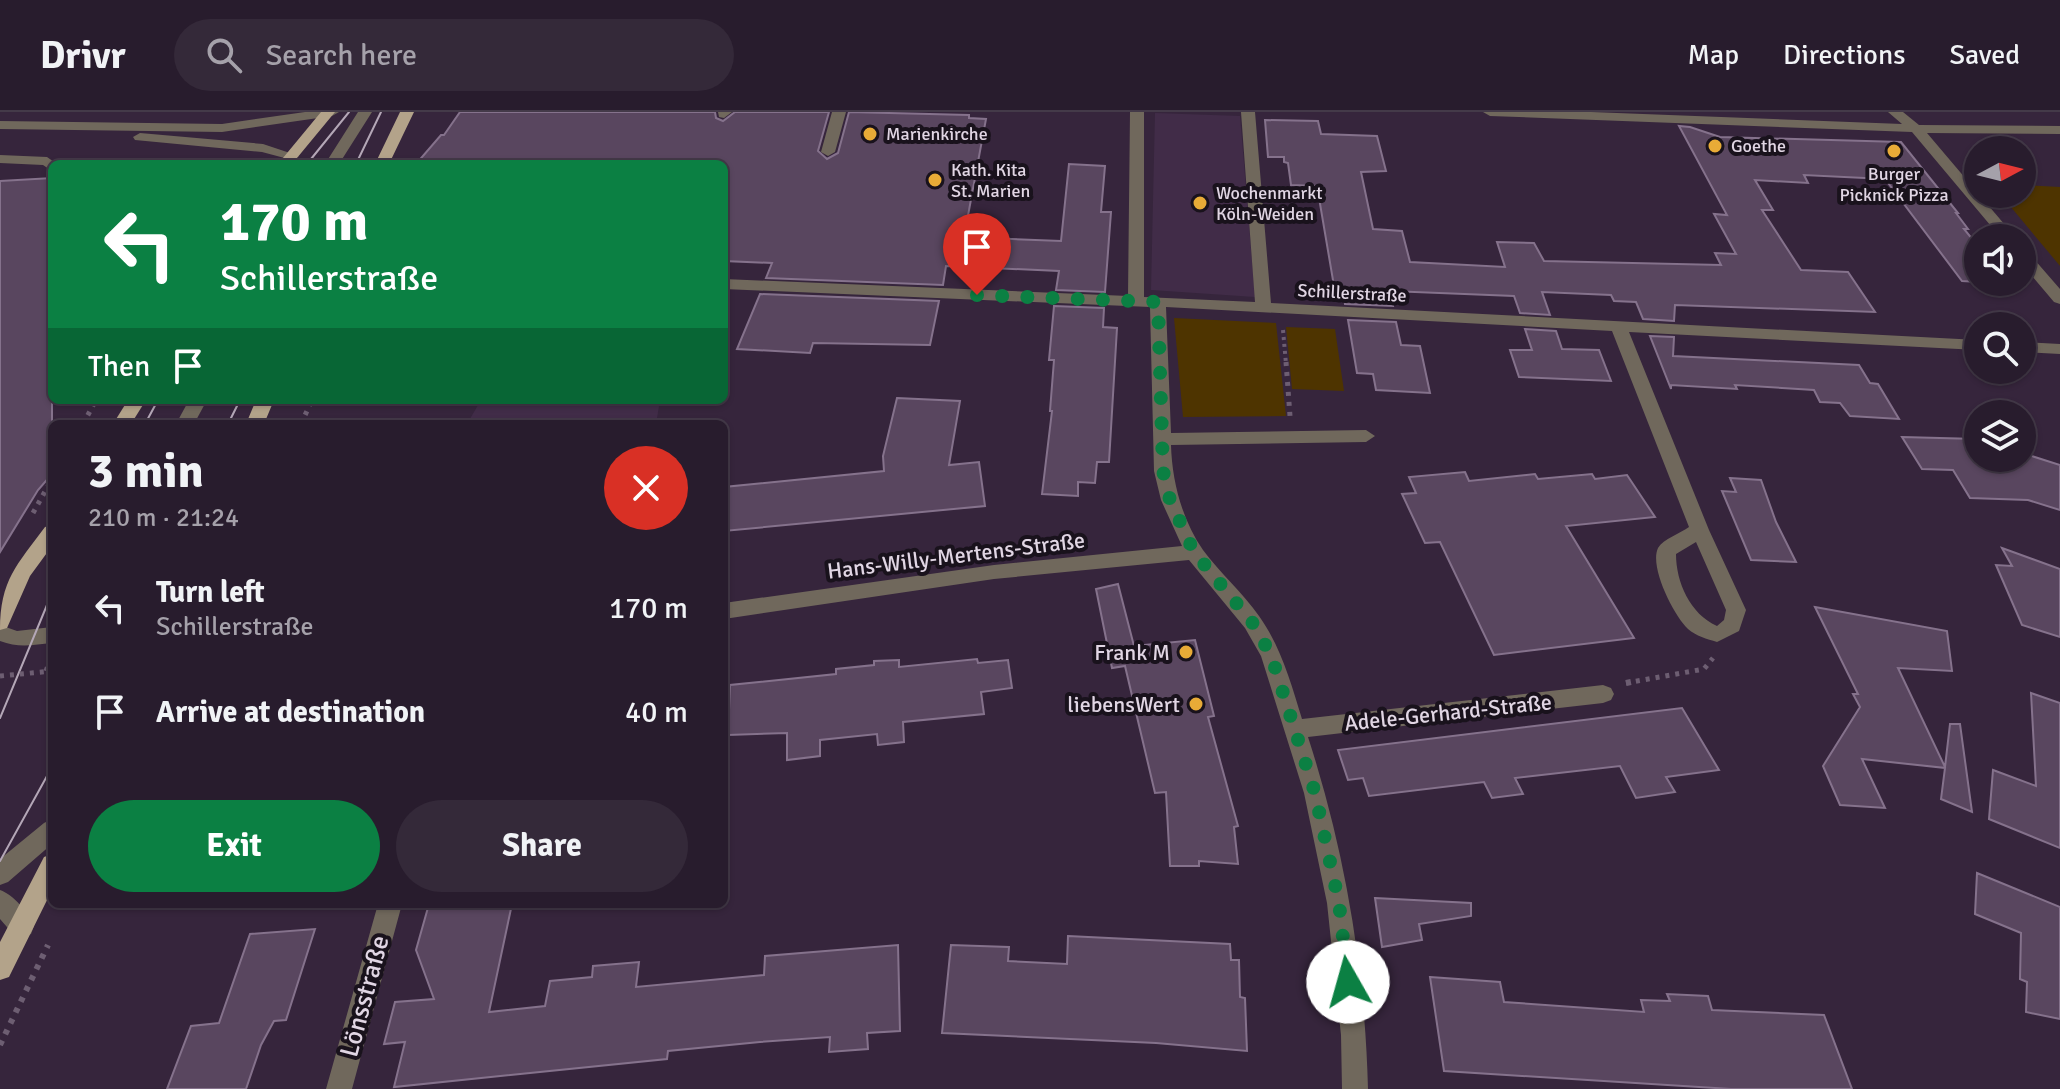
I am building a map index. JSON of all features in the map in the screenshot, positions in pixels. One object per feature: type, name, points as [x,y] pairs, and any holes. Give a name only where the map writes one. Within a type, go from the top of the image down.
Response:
[{"type":"main road","points":[[288,160],[329,112]]},
{"type":"main road","points":[[384,160],[407,112]]},
{"type":"main road","points":[[0,622],[22,573],[48,537]]},
{"type":"main road","points":[[0,968],[48,873]]},
{"type":"street","points":[[45,125],[59,112]]},
{"type":"street","points":[[169,127],[251,112]]},
{"type":"street","points":[[0,125],[243,126],[329,112]]},
{"type":"street","points":[[335,160],[365,112]]},
{"type":"street","points":[[828,152],[839,112]]},
{"type":"street","points":[[1136,301],[1137,112]]},
{"type":"street","points":[[1248,112],[1263,308]]},
{"type":"street","points":[[1490,112],[1916,129],[2058,131]]},
{"type":"street","points":[[1895,112],[1916,129],[1997,224]]},
{"type":"street","points":[[45,125],[178,142],[263,148],[288,160]]},
{"type":"street","points":[[0,159],[48,164]]},
{"type":"street","points":[[2036,271],[2060,299]]},
{"type":"street","name":"Schillerstraße","points":[[728,284],[1158,302],[1964,344]]},
{"type":"street","points":[[1158,302],[1163,471],[1170,500],[1194,552],[1252,622],[1271,655],[1315,793],[1339,903],[1354,1035],[1355,1089]]},
{"type":"street","points":[[1619,327],[1700,530],[1736,610],[1736,620],[1731,628],[1717,634],[1694,622],[1685,611],[1665,560],[1667,550],[1700,530]]},
{"type":"street","points":[[2036,348],[2060,349]]},
{"type":"street","points":[[1162,439],[1366,436]]},
{"type":"street","name":"Hans-Willy-Mertens-Straße","points":[[728,610],[994,572],[1194,552]]},
{"type":"street","points":[[0,633],[16,639],[48,635]]},
{"type":"street","name":"Adele-Gerhard-Straße","points":[[1293,729],[1603,694]]},
{"type":"street","points":[[0,874],[48,833]]},
{"type":"street","points":[[0,901],[22,926]]},
{"type":"street","name":"Lönsstraße","points":[[339,1089],[389,908]]},
{"type":"path","points":[[1281,309],[1292,437]]},
{"type":"path","points":[[1603,694],[1622,683],[1704,669],[1716,655],[1717,634]]},
{"type":"path","points":[[0,676],[48,671]]},
{"type":"path","points":[[0,1045],[51,939]]},
{"type":"shaded area","name":"Wochenmarkt Köln-Weiden","points":[[1155,113],[1240,116],[1255,297],[1151,290]]},
{"type":"shaded area","points":[[2036,186],[2060,187],[2060,266],[2036,237],[2036,224],[2025,224],[2012,208],[2036,208]]},
{"type":"shaded area","points":[[1174,318],[1276,323],[1286,416],[1183,417]]},
{"type":"shaded area","points":[[1286,327],[1335,329],[1344,391],[1292,389]]},
{"type":"shaded area","points":[[479,404],[659,404],[657,420],[469,420]]},
{"type":"building","points":[[460,112],[715,112],[716,118],[723,121],[735,112],[829,112],[818,151],[827,159],[838,153],[849,112],[969,115],[969,118],[986,119],[964,237],[1061,241],[1069,164],[1105,166],[1101,212],[1111,212],[1105,292],[1056,290],[1059,271],[946,266],[943,285],[766,278],[772,263],[728,261],[728,160],[419,160],[444,135]]},
{"type":"building","points":[[1265,120],[1318,121],[1321,134],[1377,136],[1386,171],[1361,172],[1373,229],[1402,231],[1410,262],[1505,267],[1497,242],[1534,243],[1544,261],[1721,265],[1715,253],[1736,254],[1714,214],[1727,215],[1679,126],[1720,137],[1901,142],[1964,224],[1964,281],[1885,179],[1804,175],[1808,183],[1755,180],[1773,210],[1762,210],[1801,270],[1848,272],[1875,312],[1675,305],[1674,321],[1643,319],[1636,302],[1614,301],[1611,295],[1542,292],[1550,315],[1520,313],[1514,296],[1390,291],[1393,306],[1345,304],[1343,292],[1335,292],[1317,186],[1291,185],[1288,163],[1284,162],[1284,157],[1268,157]]},
{"type":"building","points":[[48,178],[48,404],[52,404],[52,420],[48,420],[48,479],[0,552],[0,181]]},
{"type":"building","points":[[760,294],[939,301],[930,345],[813,343],[810,353],[737,349]]},
{"type":"building","points":[[1054,306],[1104,308],[1103,327],[1117,328],[1109,462],[1097,462],[1095,483],[1078,482],[1078,496],[1042,494],[1052,411],[1054,360],[1049,360]]},
{"type":"building","points":[[1348,320],[1396,322],[1401,345],[1420,346],[1430,393],[1376,390],[1373,374],[1357,373]]},
{"type":"building","points":[[1525,329],[1556,331],[1562,349],[1599,350],[1611,381],[1519,377],[1510,350],[1532,350]]},
{"type":"building","points":[[1650,336],[1674,337],[1673,356],[1859,365],[1870,383],[1878,384],[1899,419],[1850,416],[1840,403],[1820,402],[1814,390],[1735,385],[1737,389],[1671,385],[1671,389]]},
{"type":"building","points":[[897,398],[960,401],[949,465],[979,462],[985,506],[728,531],[728,487],[884,471],[883,456]]},
{"type":"building","points":[[1902,437],[1964,439],[1964,472],[2036,472],[2036,457],[2060,465],[2060,510],[2028,500],[1970,498],[1953,470],[1922,469]]},
{"type":"building","points":[[1465,472],[1469,481],[1535,474],[1538,479],[1592,474],[1595,479],[1627,475],[1655,517],[1566,526],[1634,638],[1494,655],[1440,542],[1425,543],[1402,494],[1416,493],[1409,477]]},
{"type":"building","points":[[1730,478],[1761,480],[1776,522],[1796,562],[1751,560],[1722,491],[1736,492]]},
{"type":"building","points":[[2002,548],[2060,569],[2060,637],[2022,625],[1996,565],[2012,566]]},
{"type":"building","points":[[1118,584],[1134,646],[1195,640],[1214,716],[1208,717],[1238,826],[1234,827],[1238,864],[1199,861],[1199,866],[1170,866],[1166,792],[1155,793],[1125,666],[1112,668],[1096,589]]},
{"type":"building","points":[[1815,607],[1947,631],[1952,671],[1898,668],[1945,767],[1950,724],[1960,724],[1972,812],[1941,799],[1945,768],[1862,759],[1885,808],[1840,805],[1823,766],[1860,707],[1853,694],[1858,694]]},
{"type":"building","points":[[977,659],[978,663],[1008,660],[1012,688],[981,692],[984,714],[903,722],[904,742],[878,745],[877,734],[820,740],[820,756],[787,760],[787,733],[728,735],[730,685],[836,674],[836,669],[874,665],[874,661],[899,660],[899,667]]},
{"type":"building","points":[[2031,693],[2060,703],[2060,848],[1989,819],[1993,770],[2036,786]]},
{"type":"building","points":[[1682,708],[1719,770],[1666,777],[1675,792],[1636,798],[1620,766],[1515,778],[1523,794],[1492,798],[1484,782],[1369,796],[1363,778],[1348,780],[1338,750]]},
{"type":"building","points":[[1977,873],[2060,907],[2060,1019],[2026,1012],[2027,982],[2020,979],[2021,933],[1975,914]]},
{"type":"building","points":[[1375,898],[1471,903],[1471,916],[1419,924],[1422,940],[1382,947]]},
{"type":"building","points":[[428,908],[511,908],[489,1012],[545,1006],[550,981],[592,977],[593,966],[639,962],[636,987],[764,975],[765,956],[898,945],[900,1031],[867,1033],[868,1049],[829,1052],[830,1037],[760,1042],[668,1051],[667,1059],[394,1087],[405,1042],[384,1044],[395,1002],[434,999],[416,950]]},
{"type":"building","points":[[315,929],[286,1020],[274,1021],[261,1045],[246,1089],[167,1089],[191,1026],[219,1023],[250,934]]},
{"type":"building","points":[[1068,936],[1230,944],[1231,960],[1239,960],[1240,997],[1245,998],[1247,1051],[1156,1043],[942,1033],[951,945],[1009,947],[1008,961],[1067,964]]},
{"type":"building","points":[[1430,977],[1500,982],[1504,1002],[1644,1012],[1641,1000],[1670,1001],[1667,994],[1708,996],[1712,1010],[1824,1015],[1852,1089],[1731,1089],[1444,1071]]},
{"type":"tram line","points":[[310,160],[349,112]]},
{"type":"tram line","points":[[358,160],[381,112]]},
{"type":"tram line","points":[[147,420],[156,404]]},
{"type":"tram line","points":[[230,420],[238,404]]},
{"type":"tram line","points":[[0,718],[48,603]]},
{"type":"tram line","points":[[0,861],[48,774]]},
{"type":"place","name":"Marienkirche","points":[[870,134]]},
{"type":"place","name":"Goethe","points":[[1715,146]]},
{"type":"place","name":"Burger Picknick Pizza","points":[[1894,151]]},
{"type":"place","name":"Kath. Kita St. Marien","points":[[935,180]]},
{"type":"place","name":"Wochenmarkt Köln-Weiden","points":[[1200,203]]},
{"type":"place","name":"Frank M","points":[[1186,652]]},
{"type":"place","name":"liebensWert","points":[[1196,704]]},
{"type":"route","points":[[977,295],[1158,302],[1163,471],[1170,500],[1194,552],[1252,622],[1271,655],[1315,793],[1339,903],[1348,982]]}]
